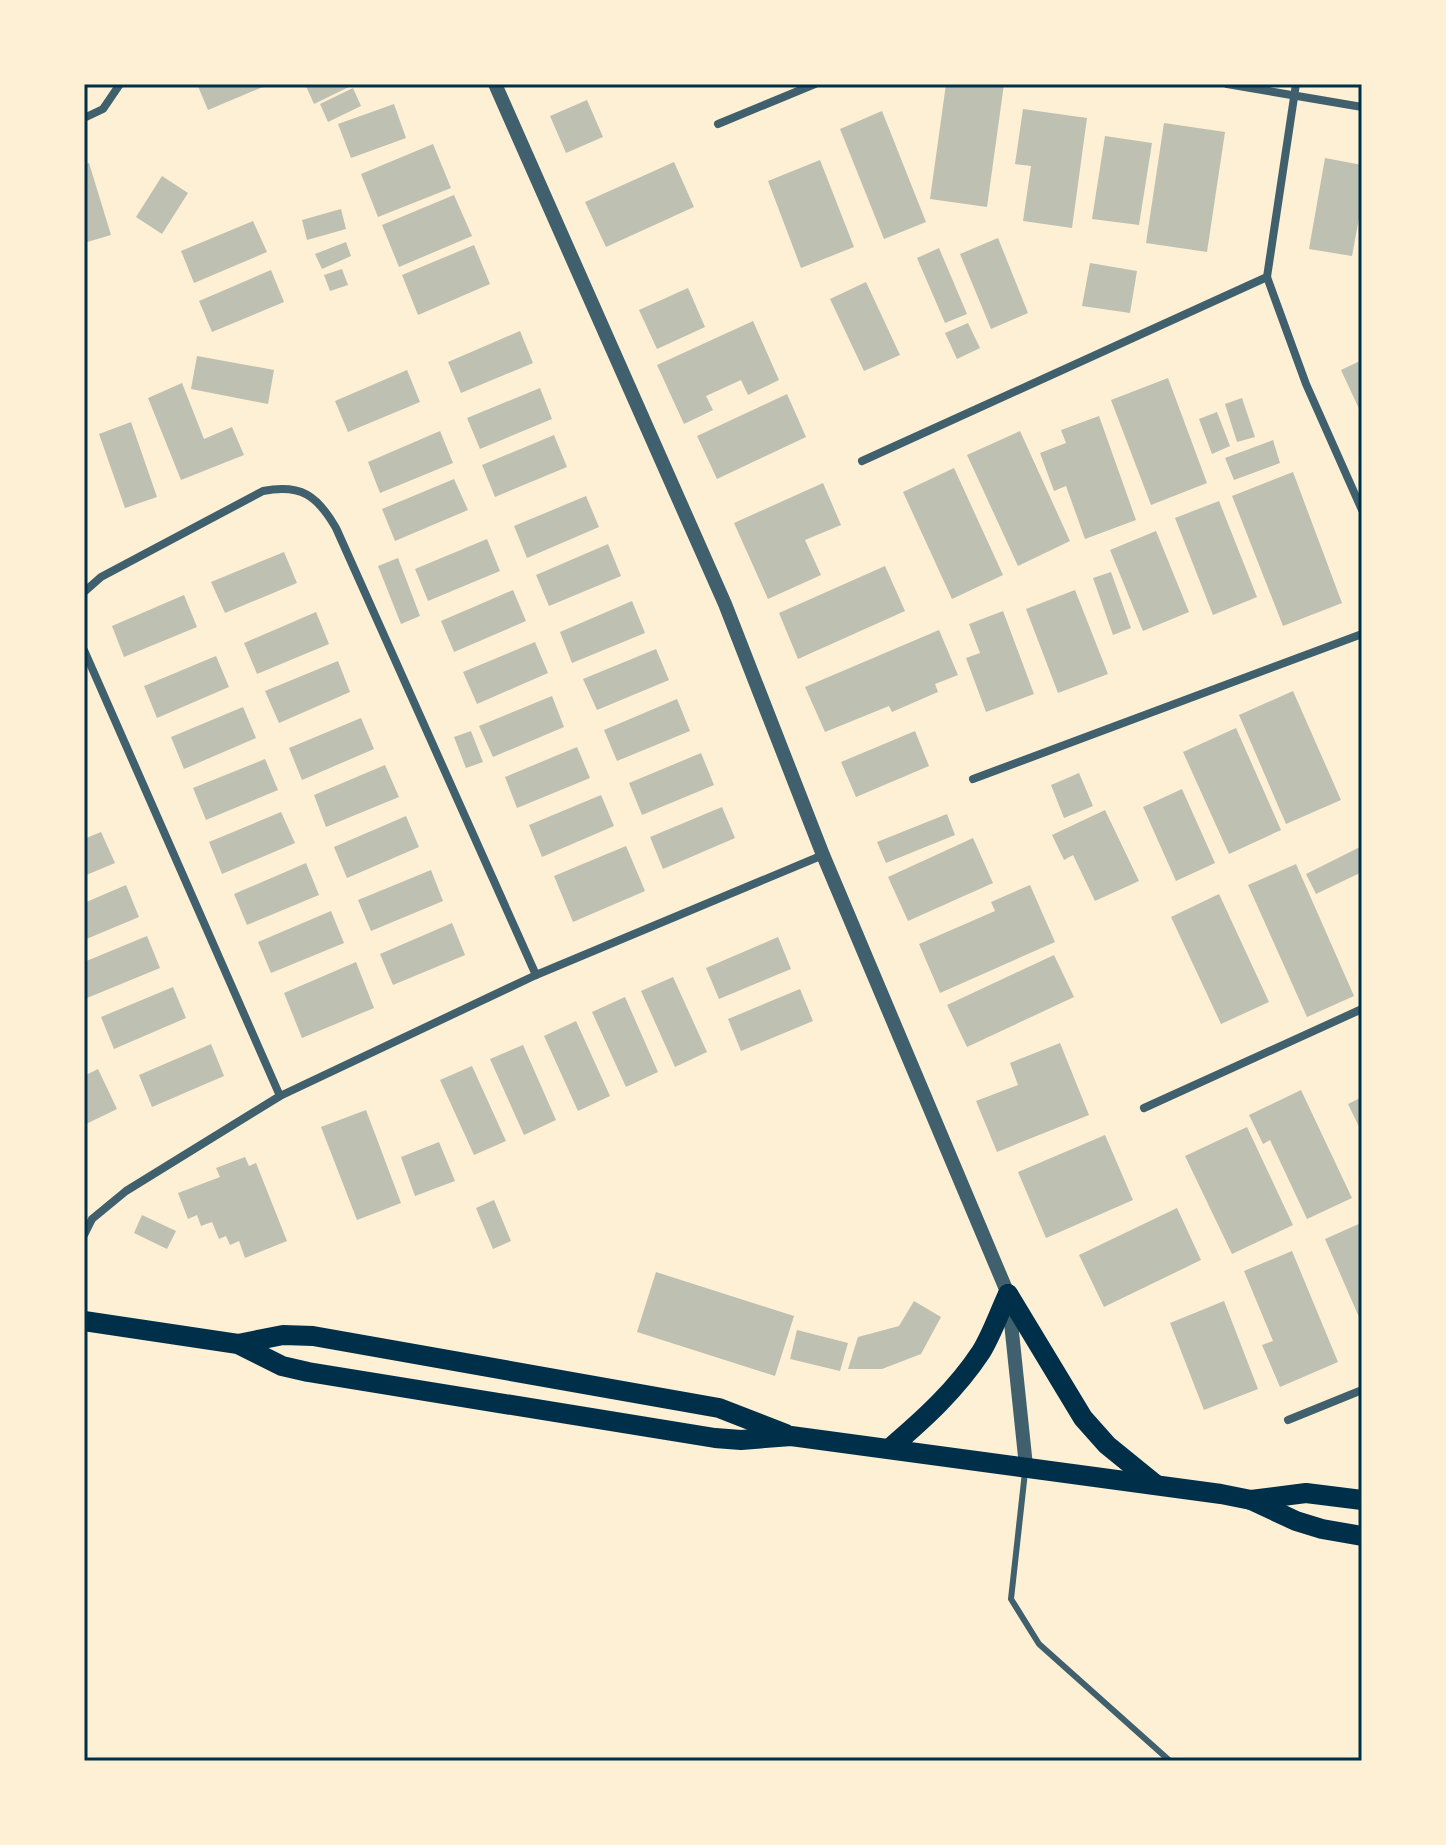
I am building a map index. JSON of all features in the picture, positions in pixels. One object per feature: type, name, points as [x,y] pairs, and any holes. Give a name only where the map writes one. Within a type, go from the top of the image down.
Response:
[{"type":"main road","points":[[890,1448],[946,1398],[964,1376],[982,1349],[1008,1294]]},
{"type":"main road","points":[[1008,1294],[1083,1418],[1107,1445],[1155,1484]]},
{"type":"main road","points":[[84,1321],[238,1344],[282,1366],[308,1372],[715,1438],[741,1440],[791,1436],[1026,1466],[1251,1500],[1296,1521],[1362,1536]]},
{"type":"main road","points":[[238,1344],[283,1335],[313,1336],[719,1408],[791,1436]]},
{"type":"main road","points":[[1251,1500],[1306,1493],[1362,1500]]},
{"type":"street","points":[[84,118],[103,109],[120,84]]},
{"type":"street","points":[[495,84],[725,604],[823,855],[1008,1294],[1026,1466]]},
{"type":"street","points":[[718,124],[815,84]]},
{"type":"street","points":[[1227,84],[1362,107]]},
{"type":"street","points":[[1296,84],[1267,277],[1306,384],[1362,510]]},
{"type":"street","points":[[862,461],[1267,277]]},
{"type":"street","points":[[84,592],[101,577],[263,491],[285,487],[304,492],[325,509],[536,975]]},
{"type":"street","points":[[973,779],[1362,634]]},
{"type":"street","points":[[84,650],[280,1096]]},
{"type":"street","points":[[84,1235],[88,1216],[280,1096],[536,975],[823,855]]},
{"type":"street","points":[[1144,1108],[1362,1009]]},
{"type":"street","points":[[1288,1420],[1362,1390]]},
{"type":"lane","points":[[1026,1466],[1011,1599],[1039,1644],[1170,1761]]},
{"type":"building","points":[[197,84],[270,84],[208,110]]},
{"type":"building","points":[[305,84],[355,84],[314,104]]},
{"type":"building","points":[[946,84],[1004,84],[987,207],[930,199]]},
{"type":"building","points":[[353,88],[361,106],[328,122],[320,104]]},
{"type":"building","points":[[587,100],[603,137],[566,153],[550,116]]},
{"type":"building","points":[[394,104],[406,138],[351,158],[338,124]]},
{"type":"building","points":[[1023,109],[1087,118],[1072,228],[1023,221],[1031,166],[1015,164]]},
{"type":"building","points":[[882,111],[926,222],[884,239],[840,129]]},
{"type":"building","points":[[1164,123],[1225,132],[1207,252],[1146,243]]},
{"type":"building","points":[[1105,136],[1152,143],[1139,225],[1092,219]]},
{"type":"building","points":[[433,144],[451,188],[378,217],[361,174]]},
{"type":"building","points":[[1325,158],[1362,165],[1362,202],[1352,256],[1309,249]]},
{"type":"building","points":[[820,160],[854,247],[801,268],[768,181]]},
{"type":"building","points":[[674,162],[694,207],[606,247],[585,202]]},
{"type":"building","points":[[89,163],[111,235],[84,243],[84,164]]},
{"type":"building","points":[[162,176],[188,193],[162,234],[136,217]]},
{"type":"building","points":[[454,195],[472,236],[399,267],[382,225]]},
{"type":"building","points":[[341,209],[346,229],[307,240],[302,220]]},
{"type":"building","points":[[253,221],[267,252],[194,283],[181,251]]},
{"type":"building","points":[[998,238],[1028,313],[991,329],[960,254]]},
{"type":"building","points":[[346,242],[351,256],[322,269],[315,254]]},
{"type":"building","points":[[474,245],[490,284],[418,315],[402,275]]},
{"type":"building","points":[[939,248],[967,314],[945,323],[917,258]]},
{"type":"building","points":[[1090,263],[1137,271],[1130,313],[1082,306]]},
{"type":"building","points":[[342,269],[348,285],[330,291],[324,275]]},
{"type":"building","points":[[271,270],[284,302],[212,332],[199,301]]},
{"type":"building","points":[[866,282],[900,355],[864,371],[830,299]]},
{"type":"building","points":[[688,288],[705,327],[657,349],[639,310]]},
{"type":"building","points":[[753,321],[779,380],[748,395],[741,380],[706,396],[713,410],[684,424],[657,365]]},
{"type":"building","points":[[968,323],[980,348],[957,359],[945,333]]},
{"type":"building","points":[[520,331],[533,363],[461,393],[448,362]]},
{"type":"building","points":[[197,356],[274,370],[268,404],[191,389]]},
{"type":"building","points":[[1362,360],[1362,415],[1341,370]]},
{"type":"building","points":[[407,370],[420,402],[348,432],[335,401]]},
{"type":"building","points":[[1168,378],[1207,483],[1151,505],[1111,400]]},
{"type":"building","points":[[182,383],[204,439],[232,427],[244,455],[181,480],[148,398]]},
{"type":"building","points":[[540,388],[552,419],[480,449],[467,418]]},
{"type":"building","points":[[787,394],[806,437],[717,479],[697,436]]},
{"type":"building","points":[[1242,398],[1255,437],[1237,442],[1225,404]]},
{"type":"building","points":[[1217,412],[1230,446],[1212,454],[1199,419]]},
{"type":"building","points":[[1099,416],[1136,520],[1085,539],[1066,486],[1054,491],[1040,453],[1066,443],[1061,430]]},
{"type":"building","points":[[131,422],[157,497],[125,508],[99,434]]},
{"type":"building","points":[[440,431],[453,463],[380,493],[368,462]]},
{"type":"building","points":[[1020,431],[1070,541],[1018,566],[967,455]]},
{"type":"building","points":[[554,435],[567,467],[495,497],[482,465]]},
{"type":"building","points":[[1273,440],[1280,463],[1234,480],[1225,458]]},
{"type":"building","points":[[954,468],[1003,575],[952,599],[903,492]]},
{"type":"building","points":[[1293,472],[1342,603],[1283,626],[1232,496]]},
{"type":"building","points":[[454,479],[468,510],[395,541],[382,509]]},
{"type":"building","points":[[823,483],[841,525],[805,540],[821,575],[768,599],[734,523]]},
{"type":"building","points":[[586,496],[599,527],[527,558],[514,526]]},
{"type":"building","points":[[1219,501],[1257,597],[1213,615],[1175,518]]},
{"type":"building","points":[[1156,531],[1189,612],[1143,631],[1110,550]]},
{"type":"building","points":[[487,539],[500,571],[428,601],[415,569]]},
{"type":"building","points":[[608,544],[621,576],[549,606],[536,575]]},
{"type":"building","points":[[284,552],[297,583],[225,613],[211,582]]},
{"type":"building","points":[[398,558],[420,616],[401,624],[378,566]]},
{"type":"building","points":[[885,566],[905,611],[798,659],[779,613]]},
{"type":"building","points":[[1111,572],[1131,628],[1113,635],[1093,578]]},
{"type":"building","points":[[513,590],[526,621],[454,652],[441,621]]},
{"type":"building","points":[[1075,590],[1108,674],[1058,693],[1026,609]]},
{"type":"building","points":[[184,595],[197,627],[124,657],[112,626]]},
{"type":"building","points":[[632,601],[645,633],[572,663],[560,632]]},
{"type":"building","points":[[1003,611],[1034,694],[986,712],[966,658],[980,653],[969,624]]},
{"type":"building","points":[[316,612],[329,644],[257,674],[244,643]]},
{"type":"building","points":[[939,630],[958,675],[935,684],[938,692],[892,712],[889,706],[825,732],[805,687]]},
{"type":"building","points":[[535,642],[548,673],[477,704],[463,672]]},
{"type":"building","points":[[656,649],[669,680],[597,710],[583,679]]},
{"type":"building","points":[[216,656],[229,687],[157,718],[144,686]]},
{"type":"building","points":[[338,661],[350,692],[279,723],[265,691]]},
{"type":"building","points":[[1293,691],[1341,800],[1286,824],[1239,715]]},
{"type":"building","points":[[552,696],[564,727],[493,757],[479,726]]},
{"type":"building","points":[[677,699],[690,731],[617,761],[604,730]]},
{"type":"building","points":[[243,707],[256,738],[184,769],[171,737]]},
{"type":"building","points":[[361,718],[374,749],[302,780],[289,748]]},
{"type":"building","points":[[1236,728],[1281,830],[1229,854],[1183,752]]},
{"type":"building","points":[[471,731],[483,762],[466,768],[454,737]]},
{"type":"building","points":[[915,731],[929,766],[856,797],[841,762]]},
{"type":"building","points":[[577,747],[590,778],[517,808],[505,777]]},
{"type":"building","points":[[701,753],[714,785],[642,815],[629,783]]},
{"type":"building","points":[[265,759],[278,790],[206,820],[193,788]]},
{"type":"building","points":[[385,765],[399,797],[326,827],[314,795]]},
{"type":"building","points":[[1079,773],[1093,806],[1064,818],[1051,785]]},
{"type":"building","points":[[1182,789],[1215,863],[1176,881],[1143,807]]},
{"type":"building","points":[[601,795],[614,826],[542,857],[529,825]]},
{"type":"building","points":[[722,807],[735,838],[663,869],[650,837]]},
{"type":"building","points":[[1105,810],[1139,881],[1095,901],[1073,855],[1064,860],[1052,835]]},
{"type":"building","points":[[281,812],[295,843],[222,874],[209,842]]},
{"type":"building","points":[[947,814],[955,835],[886,863],[877,842]]},
{"type":"building","points":[[406,816],[419,847],[347,878],[334,847]]},
{"type":"building","points":[[101,832],[115,863],[84,876],[84,839]]},
{"type":"building","points":[[973,838],[993,883],[908,921],[888,877]]},
{"type":"building","points":[[626,846],[645,891],[573,922],[554,876]]},
{"type":"building","points":[[1360,847],[1362,872],[1316,894],[1306,874]]},
{"type":"building","points":[[306,863],[319,895],[247,925],[234,894]]},
{"type":"building","points":[[1296,864],[1354,996],[1307,1017],[1248,885]]},
{"type":"building","points":[[431,870],[443,901],[371,931],[358,900]]},
{"type":"building","points":[[126,885],[139,917],[84,940],[84,903]]},
{"type":"building","points":[[1030,885],[1055,942],[940,993],[919,944],[995,911],[991,902]]},
{"type":"building","points":[[1219,894],[1269,1002],[1221,1024],[1171,917]]},
{"type":"building","points":[[331,911],[344,943],[271,973],[258,942]]},
{"type":"building","points":[[452,923],[465,955],[393,985],[380,954]]},
{"type":"building","points":[[147,936],[160,968],[87,998],[84,962]]},
{"type":"building","points":[[778,937],[791,969],[719,999],[706,968]]},
{"type":"building","points":[[1054,955],[1074,997],[967,1047],[947,1005]]},
{"type":"building","points":[[356,962],[374,1008],[302,1038],[284,993]]},
{"type":"building","points":[[673,977],[707,1052],[675,1067],[641,991]]},
{"type":"building","points":[[173,987],[186,1018],[114,1049],[101,1017]]},
{"type":"building","points":[[800,989],[813,1021],[741,1051],[728,1019]]},
{"type":"building","points":[[625,997],[658,1072],[626,1087],[592,1012]]},
{"type":"building","points":[[576,1021],[610,1096],[578,1111],[544,1036]]},
{"type":"building","points":[[1060,1043],[1089,1115],[997,1152],[976,1101],[1018,1085],[1010,1063]]},
{"type":"building","points":[[211,1044],[224,1076],[152,1107],[139,1075]]},
{"type":"building","points":[[523,1045],[556,1120],[524,1135],[490,1059]]},
{"type":"building","points":[[472,1066],[506,1141],[474,1155],[440,1080]]},
{"type":"building","points":[[98,1069],[117,1109],[84,1125],[84,1076]]},
{"type":"building","points":[[1301,1090],[1352,1198],[1307,1219],[1270,1140],[1263,1144],[1249,1115]]},
{"type":"building","points":[[1362,1097],[1362,1133],[1348,1104]]},
{"type":"building","points":[[366,1110],[401,1203],[357,1220],[321,1127]]},
{"type":"building","points":[[1247,1127],[1293,1225],[1232,1254],[1185,1156]]},
{"type":"building","points":[[1105,1135],[1133,1200],[1046,1238],[1018,1172]]},
{"type":"building","points":[[439,1142],[455,1181],[415,1196],[401,1157]]},
{"type":"building","points":[[245,1157],[249,1166],[256,1163],[287,1241],[245,1258],[239,1241],[230,1245],[226,1236],[219,1239],[212,1222],[201,1226],[197,1215],[188,1219],[178,1193],[220,1177],[216,1168]]},
{"type":"building","points":[[494,1200],[511,1241],[493,1249],[476,1208]]},
{"type":"building","points":[[1177,1208],[1201,1260],[1104,1307],[1079,1255]]},
{"type":"building","points":[[142,1215],[176,1231],[167,1249],[134,1233]]},
{"type":"building","points":[[1362,1225],[1362,1324],[1325,1239]]},
{"type":"building","points":[[1292,1251],[1338,1362],[1280,1387],[1262,1345],[1273,1341],[1244,1271]]},
{"type":"building","points":[[656,1272],[794,1316],[775,1376],[637,1332]]},
{"type":"building","points":[[914,1301],[941,1317],[921,1354],[882,1369],[848,1369],[858,1337],[899,1326]]},
{"type":"building","points":[[1224,1301],[1258,1389],[1204,1410],[1170,1323]]},
{"type":"building","points":[[797,1330],[848,1343],[840,1371],[790,1359]]}]
